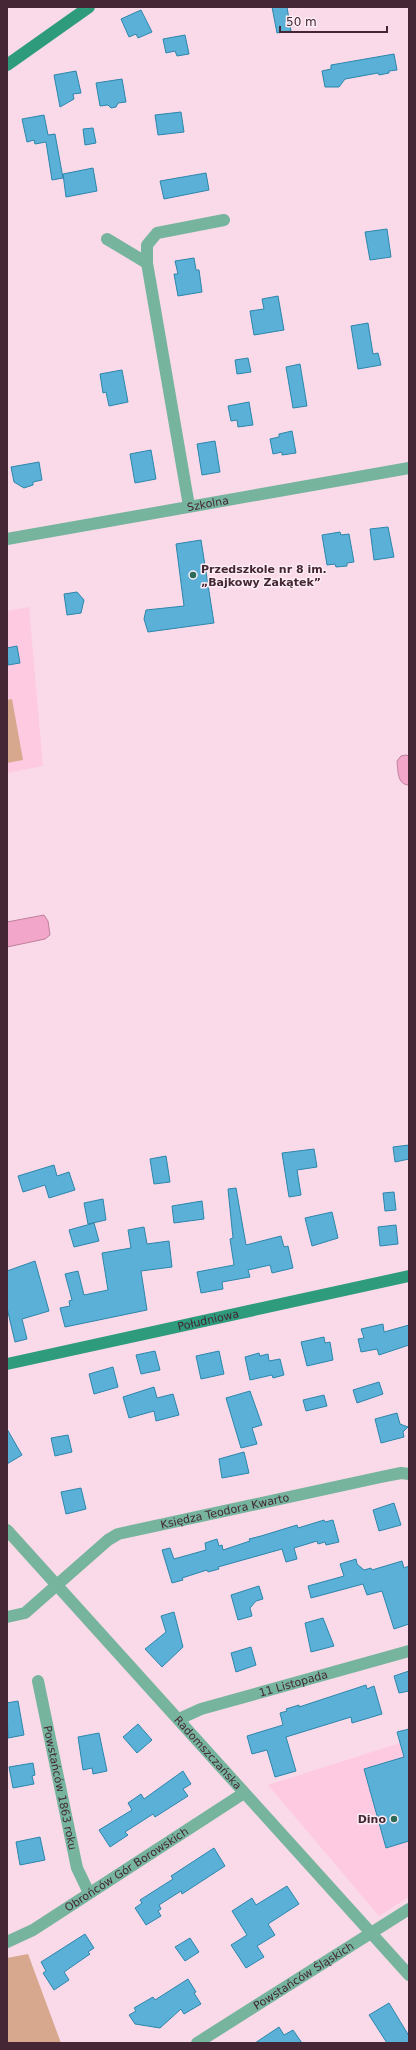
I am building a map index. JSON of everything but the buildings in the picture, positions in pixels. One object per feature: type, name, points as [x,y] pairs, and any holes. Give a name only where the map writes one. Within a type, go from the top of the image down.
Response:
[{"type":"street","points":[[7,65],[89,7]]},
{"type":"street","points":[[189,506],[147,263],[147,245],[157,233],[224,220]]},
{"type":"street","points":[[107,240],[147,263]]},
{"type":"street","name":"Szkolna","points":[[7,539],[409,468]]},
{"type":"street","name":"Południowa","points":[[7,1364],[409,1276]]},
{"type":"street","name":"Księdza Teodora Kwarto","points":[[58,1585],[108,1540],[118,1534],[381,1477],[402,1473],[409,1474]]},
{"type":"street","name":"Radomszczańska","points":[[7,1530],[409,1975]]},
{"type":"street","points":[[7,1617],[25,1613],[58,1585]]},
{"type":"street","name":"11 Listopada","points":[[178,1719],[201,1709],[409,1651]]},
{"type":"street","name":"Powstańców 1863 roku","points":[[38,1681],[77,1868],[89,1893]]},
{"type":"street","name":"Obrońców Gór Borowskich","points":[[7,1942],[33,1930],[244,1792]]},
{"type":"street","name":"Powstańców Śląskich","points":[[197,2043],[370,1932],[409,1909]]},
{"type":"shaded area","points":[[29,607],[43,766],[7,773],[7,611]]},
{"type":"shaded area","points":[[12,699],[23,760],[7,763],[7,700]]},
{"type":"shaded area","points":[[401,756],[409,756],[409,785],[402,783],[400,780],[397,761]]},
{"type":"shaded area","points":[[44,915],[48,921],[50,935],[45,939],[7,947],[7,922]]},
{"type":"shaded area","points":[[400,1743],[409,1777],[409,1897],[379,1916],[268,1785]]},
{"type":"shaded area","points":[[28,1954],[61,2043],[7,2043],[7,1958]]},
{"type":"place","name":"Przedszkole nr 8 im. „Bajkowy Zakątek”","points":[[193,575]]},
{"type":"place","name":"Dino","points":[[394,1819]]}]
